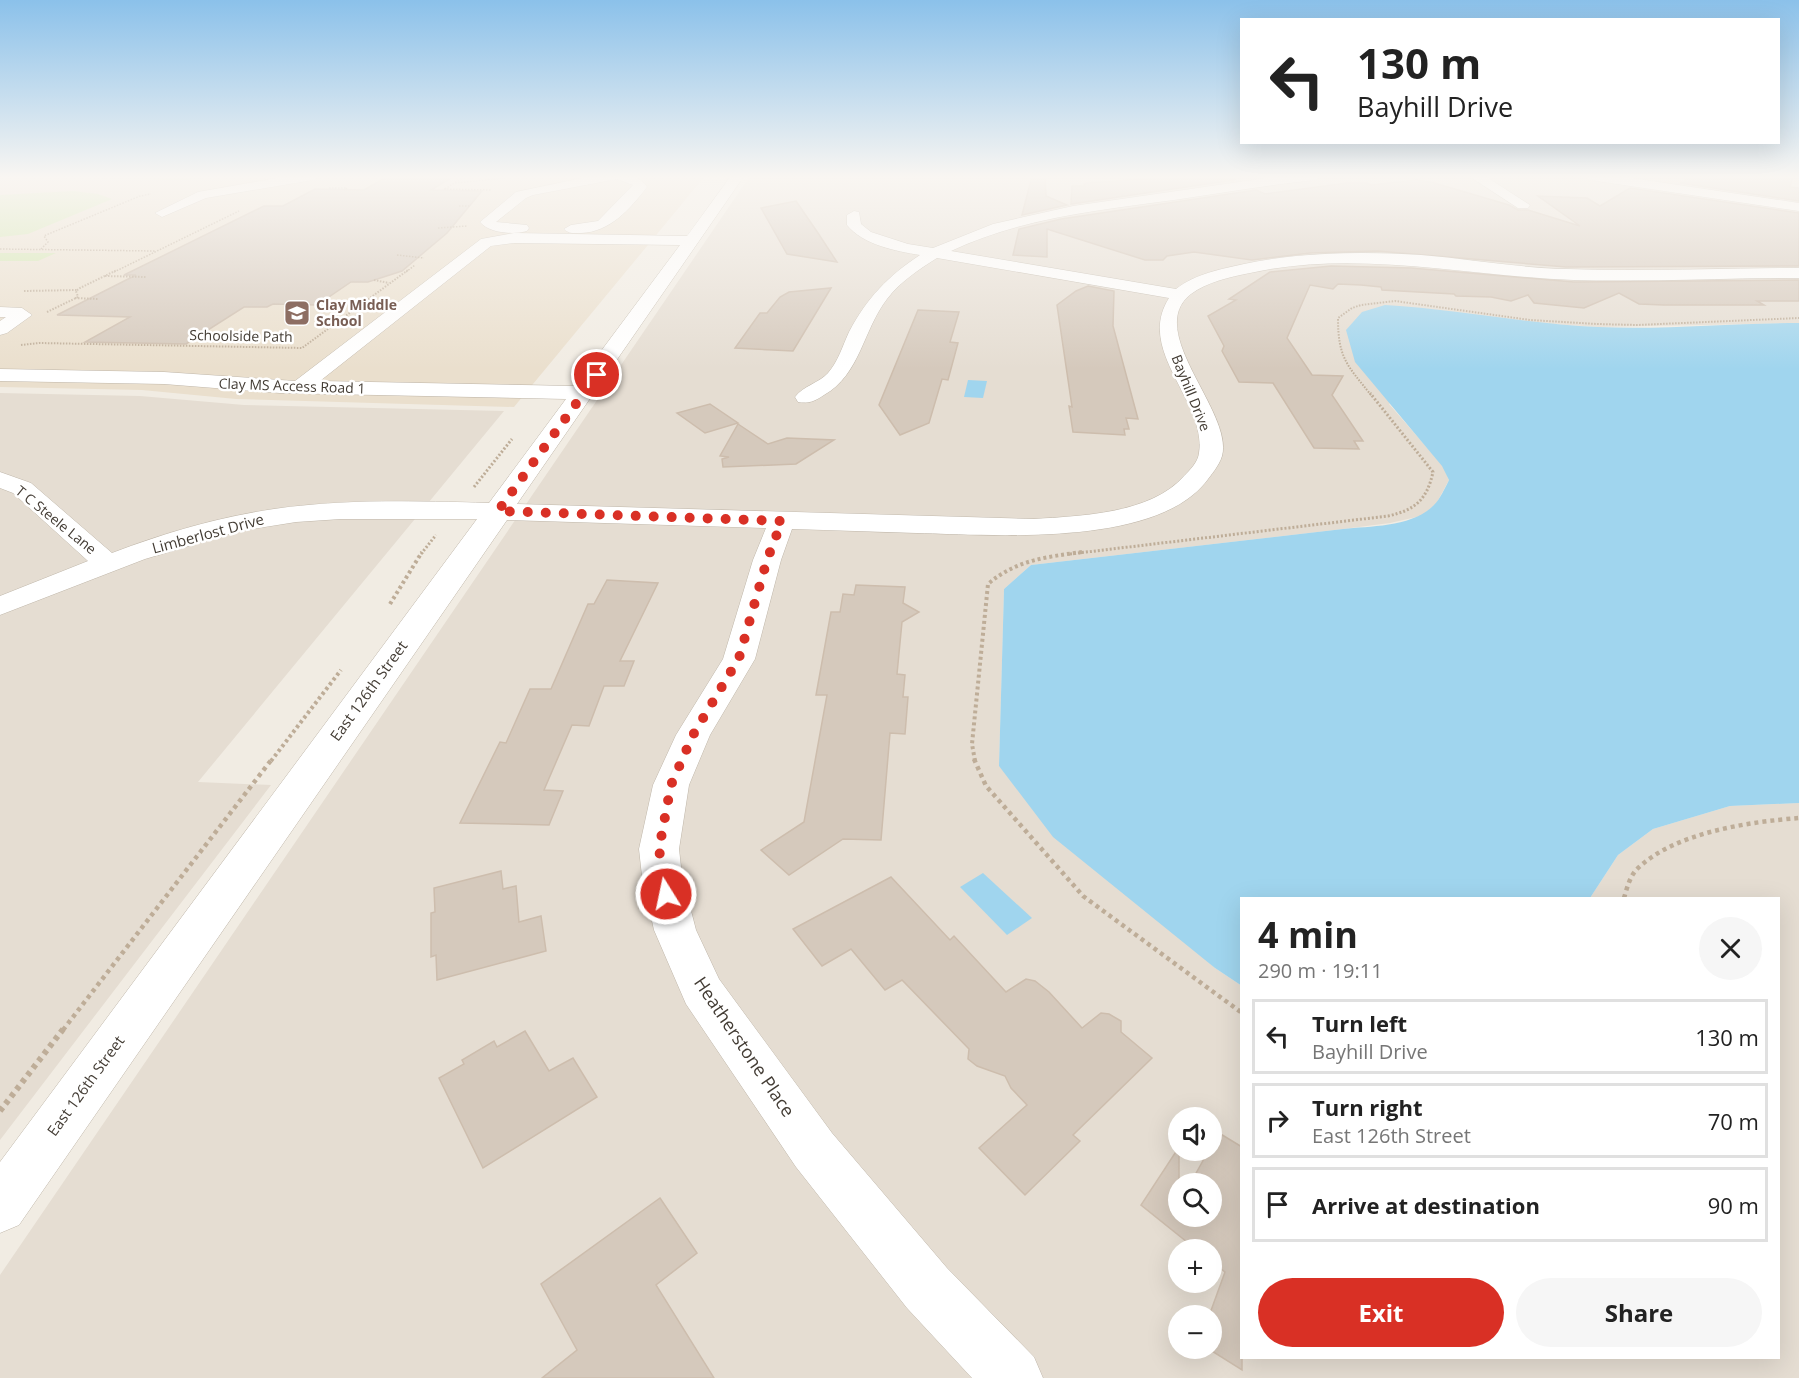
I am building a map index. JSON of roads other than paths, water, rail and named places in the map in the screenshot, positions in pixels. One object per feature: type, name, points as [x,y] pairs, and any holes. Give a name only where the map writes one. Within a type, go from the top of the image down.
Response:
[{"type":"street","points":[[300,387],[486,242],[498,240]]},
{"type":"street","points":[[652,240],[693,241]]},
{"type":"street","points":[[882,240],[935,254],[1179,295],[1210,279],[1228,273],[1272,264],[1320,259],[1404,259],[1557,274],[1799,273]]},
{"type":"street","points":[[806,397],[829,384],[839,373],[863,322],[876,300],[888,286],[902,273],[935,254],[967,240]]},
{"type":"street","name":"East 126th Street","points":[[0,1206],[693,241]]},
{"type":"street","name":"Bayhill Drive","points":[[498,511],[1012,528],[1066,525],[1122,517],[1165,502],[1188,488],[1200,475],[1211,455],[1208,431],[1172,347],[1166,325],[1170,311],[1179,295]]},
{"type":"street","points":[[0,312],[16,312],[23,315],[0,329]]},
{"type":"street","name":"Clay MS Access Road 1","points":[[0,375],[157,378],[300,387],[584,393]]},
{"type":"street","name":"T C Steele Lane","points":[[0,479],[22,488],[109,565]]},
{"type":"street","name":"Limberlost Drive","points":[[0,606],[179,540],[274,517],[371,509],[498,511]]},
{"type":"street","name":"Heatherstone Place","points":[[782,521],[767,560],[739,658],[693,735],[671,785],[659,849],[662,876],[675,930],[702,991],[814,1150],[927,1288],[1013,1378]]},
{"type":"water","points":[[1385,305],[1598,327],[1648,328],[1799,323],[1799,803],[1730,806],[1653,829],[1618,855],[1591,897],[1240,897],[1240,985],[1215,968],[1053,837],[999,766],[1004,589],[1031,565],[1379,526],[1415,518],[1425,512],[1438,500],[1449,480],[1442,466],[1355,362],[1346,330],[1362,312]]},
{"type":"water","points":[[968,380],[987,381],[983,398],[964,397]]},
{"type":"water","points":[[983,873],[1032,918],[1007,935],[960,887]]},
{"type":"place","name":"Clay Middle School","points":[[297,313]]}]
